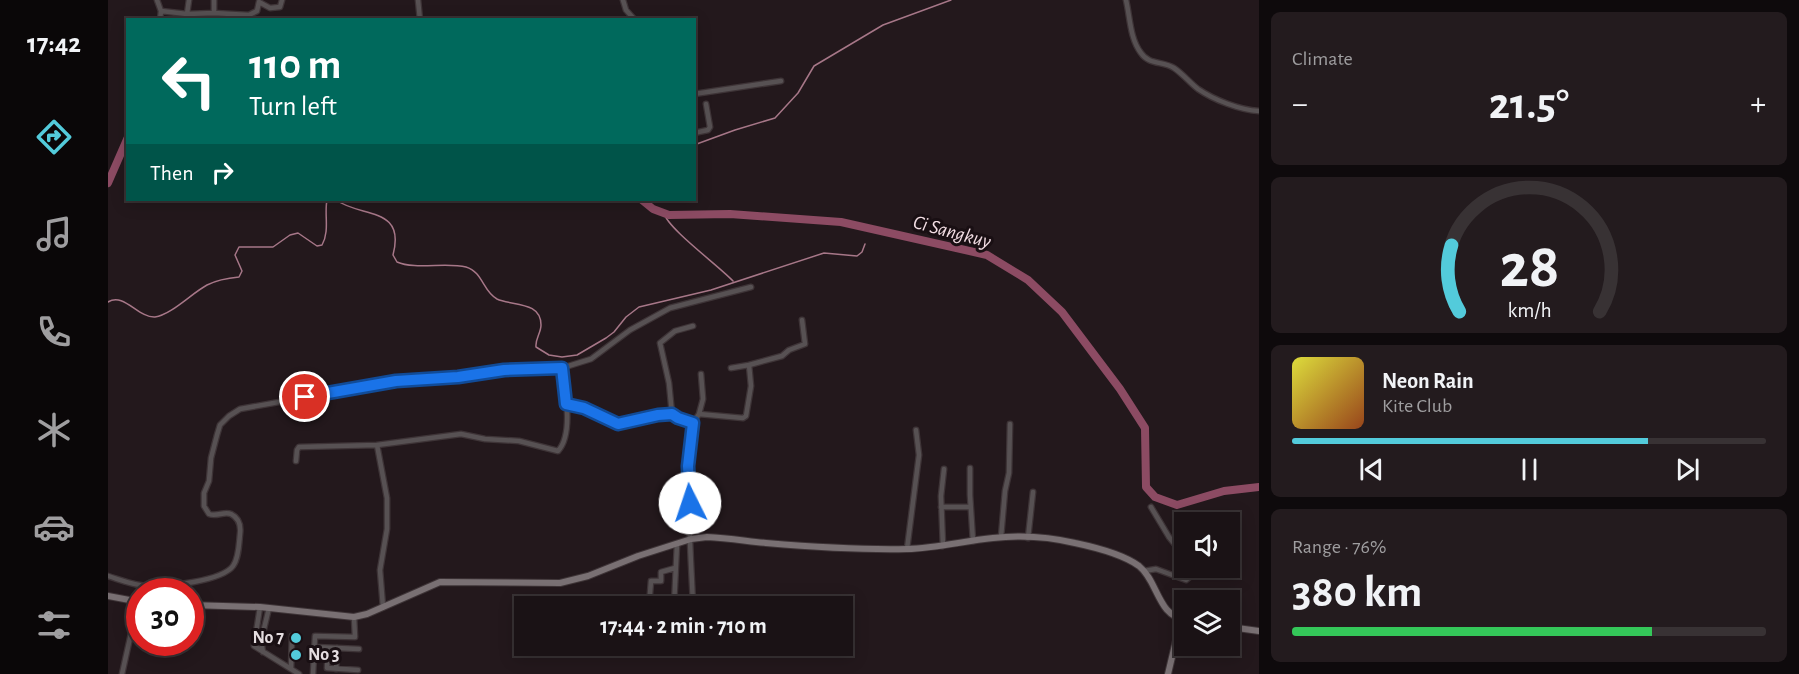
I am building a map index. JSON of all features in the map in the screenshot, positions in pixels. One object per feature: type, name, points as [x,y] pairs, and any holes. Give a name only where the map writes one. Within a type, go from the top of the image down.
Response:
[{"type":"street","points":[[157,0],[161,11],[160,18]]},
{"type":"street","points":[[187,14],[189,0]]},
{"type":"street","points":[[213,0],[214,13]]},
{"type":"street","points":[[161,11],[187,14],[249,15],[257,10],[259,2],[270,8],[279,8],[282,0]]},
{"type":"street","points":[[418,0],[420,18]]},
{"type":"street","points":[[623,0],[626,10],[633,18]]},
{"type":"street","points":[[1126,0],[1134,39],[1139,52],[1145,58],[1174,68],[1197,89],[1217,99],[1259,111]]},
{"type":"street","points":[[696,94],[781,81]]},
{"type":"street","points":[[696,133],[708,130],[710,127],[706,104]]},
{"type":"street","points":[[204,579],[221,574],[234,566],[237,558],[241,530],[238,521],[231,514],[209,514],[203,500],[220,425],[240,409],[396,381],[458,377],[504,370],[562,368],[591,359],[630,330],[670,308],[751,287]]},
{"type":"street","points":[[731,368],[782,356],[789,350],[805,344],[802,320]]},
{"type":"street","points":[[672,414],[669,383],[660,343],[675,331],[693,326]]},
{"type":"street","points":[[699,414],[745,417],[752,386],[749,365]]},
{"type":"street","points":[[296,461],[299,447],[377,445],[461,434],[485,440],[519,441],[558,451],[562,447],[566,433],[562,368]]},
{"type":"street","points":[[693,596],[688,471],[693,423],[699,414],[702,399],[701,374]]},
{"type":"street","points":[[566,404],[584,408],[618,424],[672,414],[693,423]]},
{"type":"street","points":[[1001,537],[1005,491],[1010,473],[1010,424]]},
{"type":"street","points":[[907,549],[919,455],[916,447],[916,430]]},
{"type":"street","points":[[377,445],[387,498],[387,529],[380,570],[383,607]]},
{"type":"street","points":[[970,468],[973,541]]},
{"type":"street","points":[[943,546],[941,507],[944,469]]},
{"type":"street","points":[[1028,538],[1033,492]]},
{"type":"street","points":[[941,507],[970,507]]},
{"type":"street","points":[[1150,507],[1174,543]]},
{"type":"street","points":[[204,605],[260,607],[354,616],[383,607],[440,582],[560,583],[588,576],[633,557],[676,543],[707,537],[810,546],[907,549],[1001,537],[1059,539],[1091,547],[1138,565],[1169,613],[1174,617]]},
{"type":"street","points":[[674,596],[676,543]]},
{"type":"street","points":[[650,596],[651,581],[661,581],[661,572],[675,568]]},
{"type":"street","points":[[1144,571],[1156,569],[1174,576]]},
{"type":"street","points":[[108,576],[126,580]]},
{"type":"street","points":[[108,596],[126,599]]},
{"type":"street","points":[[260,607],[254,644],[256,648],[299,674]]},
{"type":"street","points":[[263,652],[261,641],[269,608]]},
{"type":"street","points":[[313,674],[315,636],[355,637],[354,616]]},
{"type":"street","points":[[1240,628],[1259,631]]},
{"type":"street","points":[[291,669],[292,636]]},
{"type":"street","points":[[314,647],[359,649]]},
{"type":"street","points":[[328,648],[327,668],[358,670]]},
{"type":"street","points":[[336,669],[337,648]]},
{"type":"street","points":[[1168,674],[1174,649]]},
{"type":"street","points":[[122,674],[126,656]]},
{"type":"waterway","points":[[696,144],[775,118],[798,93],[814,66],[883,25],[951,0]]},
{"type":"waterway","name":"Ci Sangkuy","points":[[108,183],[126,142]]},
{"type":"waterway","points":[[108,302],[120,300],[143,314],[155,317],[175,308],[207,285],[239,277],[242,271],[235,255],[239,247],[273,247],[290,235],[298,233],[317,246],[322,245],[326,234],[327,201]]},
{"type":"waterway","points":[[338,201],[387,221],[393,228],[395,239],[393,255],[397,262],[413,265],[466,267],[480,277],[492,296],[531,308],[540,317],[541,325],[536,347],[549,355],[562,357],[577,355],[606,338],[639,307],[711,290],[824,253],[857,256],[862,252],[865,244]]},
{"type":"waterway","name":"Ci Sangkuy","points":[[643,201],[653,209],[669,215],[730,214],[841,222],[987,255],[1028,280],[1062,312],[1120,389],[1145,428],[1146,487],[1155,497],[1177,505],[1224,491],[1259,487]]},
{"type":"waterway","points":[[664,213],[667,220],[683,237],[733,281]]},
{"type":"place","name":"No 7","points":[[296,638]]},
{"type":"place","name":"No 3","points":[[296,655]]},
{"type":"route","points":[[305,397],[396,381],[458,377],[504,370],[562,368],[566,404],[584,408],[618,424],[672,414],[693,423],[688,466],[690,503]]}]
